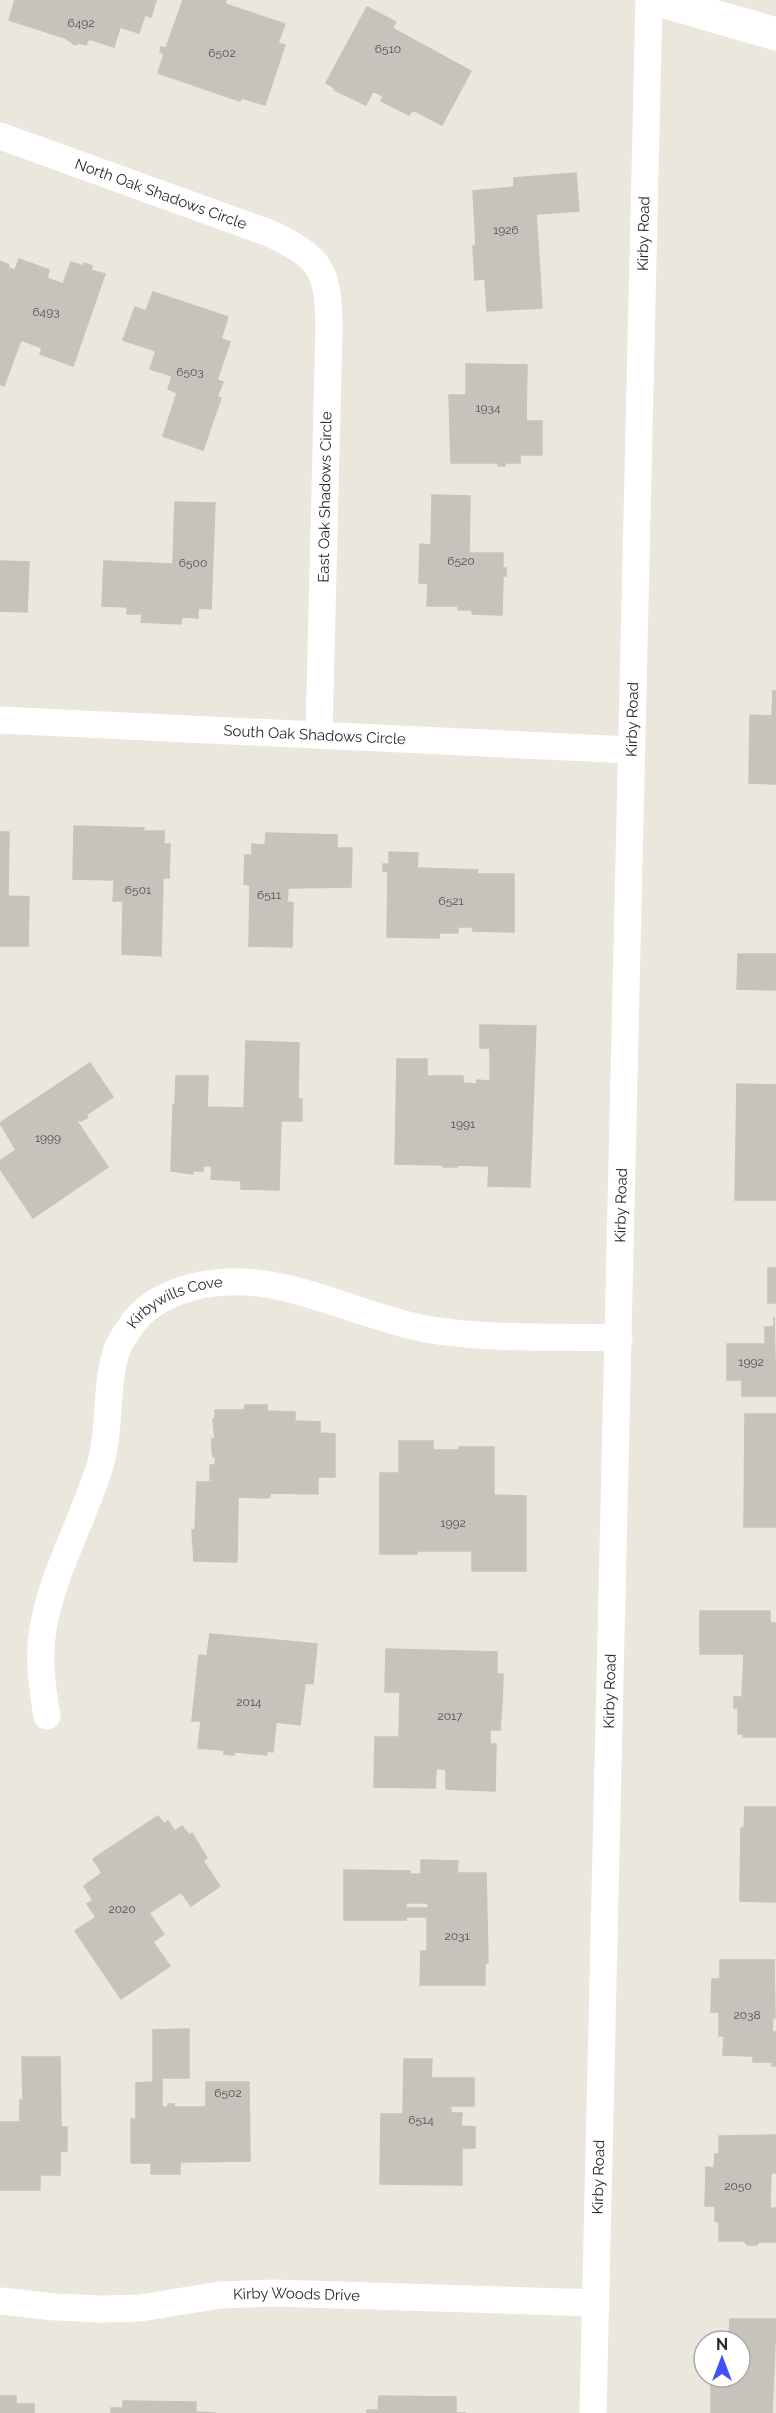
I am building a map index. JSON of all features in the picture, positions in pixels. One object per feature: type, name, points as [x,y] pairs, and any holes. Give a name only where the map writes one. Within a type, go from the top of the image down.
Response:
[{"type":"main road","points":[[658,0],[776,34]]},
{"type":"street","name":"Kirby Road","points":[[593,2413],[649,0]]},
{"type":"street","name":"North Oak Shadows Circle","points":[[0,136],[269,233],[297,247],[316,262]]},
{"type":"street","name":"East Oak Shadows Circle","points":[[316,262],[327,293],[329,328],[319,734]]},
{"type":"street","name":"South Oak Shadows Circle","points":[[0,720],[630,750]]},
{"type":"street","name":"Kirbywills Cove","points":[[47,1716],[40,1658],[42,1631],[48,1602],[90,1497],[103,1457],[109,1420],[111,1377],[118,1346],[134,1321],[158,1300],[189,1287],[221,1281],[258,1282],[306,1292],[388,1320],[427,1329],[476,1334],[619,1338]]},
{"type":"street","name":"Kirby Woods Drive","points":[[0,2301],[55,2307],[140,2308],[220,2295],[274,2293],[596,2302]]},
{"type":"building","points":[[15,0],[156,0],[151,17],[145,15],[139,33],[120,27],[114,47],[89,39],[86,45],[79,43],[75,45],[65,38],[9,20]]},
{"type":"building","points":[[183,0],[226,0],[225,4],[285,24],[278,43],[285,45],[265,105],[242,98],[240,101],[158,73],[164,54],[160,52],[161,47],[166,48]]},
{"type":"building","points":[[367,7],[396,22],[392,28],[471,71],[442,125],[413,110],[409,115],[381,101],[383,96],[373,91],[366,105],[334,90],[335,88],[326,83]]},
{"type":"building","points":[[576,173],[579,211],[536,214],[542,308],[487,311],[485,279],[475,280],[473,191],[514,187],[514,178]]},
{"type":"building","points":[[19,259],[49,270],[47,278],[63,284],[71,262],[83,266],[84,263],[92,266],[91,270],[105,274],[73,366],[40,354],[42,348],[21,340],[4,386],[0,384],[0,261],[9,265],[8,268],[15,270]]},
{"type":"building","points":[[153,292],[228,317],[221,339],[230,342],[217,380],[223,382],[217,397],[221,398],[203,450],[163,436],[177,393],[168,389],[172,376],[150,369],[156,351],[123,340],[135,307],[146,311]]},
{"type":"building","points":[[466,364],[527,365],[526,421],[542,421],[542,455],[520,455],[520,463],[505,463],[505,466],[498,466],[498,463],[451,463],[449,395],[466,395]]},
{"type":"building","points":[[432,495],[470,496],[469,553],[503,553],[503,568],[506,568],[506,576],[503,576],[502,615],[472,614],[472,610],[458,610],[458,606],[427,606],[428,583],[419,583],[420,544],[431,545]]},
{"type":"building","points":[[175,502],[215,503],[211,609],[198,608],[198,618],[182,617],[181,624],[141,622],[142,614],[127,614],[127,607],[102,606],[104,561],[173,564]]},
{"type":"building","points":[[0,561],[29,562],[27,612],[0,611]]},
{"type":"building","points":[[773,691],[776,691],[776,784],[749,783],[750,715],[772,716]]},
{"type":"building","points":[[74,826],[144,828],[143,831],[164,831],[164,844],[170,844],[169,878],[163,878],[161,956],[122,954],[123,901],[113,901],[114,880],[73,879]]},
{"type":"building","points":[[0,832],[9,832],[8,896],[29,897],[28,946],[0,946]]},
{"type":"building","points":[[266,833],[337,835],[337,848],[352,848],[351,887],[288,888],[287,902],[293,903],[292,947],[249,946],[250,885],[244,884],[245,855],[252,855],[252,844],[265,845]]},
{"type":"building","points":[[389,852],[418,853],[417,868],[478,870],[477,874],[514,874],[514,932],[473,931],[473,927],[458,927],[458,933],[439,933],[439,938],[387,937],[388,871],[383,871],[383,864],[389,864]]},
{"type":"building","points":[[738,954],[776,954],[776,990],[737,989]]},
{"type":"building","points":[[480,1025],[536,1026],[530,1187],[488,1186],[489,1166],[443,1167],[443,1165],[395,1164],[397,1059],[427,1059],[427,1076],[463,1076],[463,1083],[477,1084],[477,1080],[490,1081],[490,1048],[480,1048]]},
{"type":"building","points":[[246,1041],[299,1043],[298,1099],[302,1099],[302,1121],[281,1121],[279,1190],[241,1189],[241,1181],[211,1179],[212,1166],[203,1166],[203,1171],[193,1171],[193,1174],[171,1171],[176,1076],[208,1076],[207,1107],[244,1108]]},
{"type":"building","points":[[90,1063],[113,1097],[87,1114],[87,1118],[81,1121],[76,1120],[108,1167],[33,1218],[0,1169],[0,1161],[16,1150],[0,1123]]},
{"type":"building","points":[[737,1084],[776,1085],[776,1200],[735,1200]]},
{"type":"building","points":[[768,1268],[776,1268],[776,1303],[768,1303]]},
{"type":"building","points":[[774,1317],[776,1396],[742,1396],[742,1380],[727,1380],[727,1344],[765,1344],[765,1327],[774,1327]]},
{"type":"building","points":[[245,1405],[267,1405],[267,1411],[295,1412],[295,1421],[320,1422],[320,1433],[335,1434],[335,1477],[318,1477],[318,1494],[270,1493],[270,1497],[267,1498],[238,1497],[237,1562],[194,1561],[192,1530],[195,1530],[197,1482],[214,1482],[210,1480],[210,1465],[215,1465],[216,1457],[213,1457],[212,1449],[212,1439],[215,1439],[213,1419],[215,1419],[215,1410],[244,1410]]},
{"type":"building","points":[[745,1414],[776,1414],[776,1527],[744,1527]]},
{"type":"building","points":[[399,1441],[433,1441],[433,1450],[494,1447],[494,1495],[526,1496],[526,1571],[472,1571],[472,1551],[380,1554],[380,1473],[399,1473]]},
{"type":"building","points":[[700,1611],[770,1611],[770,1623],[776,1623],[776,1737],[743,1737],[743,1734],[738,1734],[738,1708],[734,1708],[734,1697],[742,1697],[744,1654],[700,1654]]},
{"type":"building","points":[[210,1634],[317,1644],[313,1684],[305,1683],[300,1725],[276,1722],[273,1752],[267,1751],[267,1755],[235,1752],[234,1755],[224,1754],[224,1750],[198,1748],[201,1721],[192,1721],[199,1655],[207,1656]]},
{"type":"building","points":[[386,1649],[497,1652],[497,1674],[503,1674],[500,1730],[490,1730],[490,1744],[496,1744],[495,1791],[446,1789],[446,1769],[436,1769],[435,1788],[374,1787],[375,1737],[399,1737],[400,1692],[385,1692]]},
{"type":"building","points":[[745,1807],[776,1807],[776,1902],[740,1901],[741,1828],[744,1828]]},
{"type":"building","points":[[158,1816],[164,1824],[168,1821],[174,1830],[170,1834],[182,1826],[189,1835],[192,1833],[207,1858],[203,1861],[220,1886],[191,1906],[181,1892],[149,1913],[164,1934],[153,1942],[170,1966],[121,1999],[75,1931],[96,1917],[87,1904],[93,1900],[84,1886],[102,1873],[93,1859]]},
{"type":"building","points":[[421,1860],[458,1861],[457,1873],[486,1873],[488,1963],[485,1963],[485,1985],[420,1985],[421,1951],[427,1951],[427,1917],[406,1917],[406,1920],[344,1920],[344,1870],[410,1871],[410,1874],[421,1874]],"holes":[[[406,1903],[428,1903],[428,1908],[406,1908]]]},
{"type":"building","points":[[720,1960],[774,1960],[775,2018],[773,2018],[772,2032],[776,2032],[776,2066],[772,2066],[772,2062],[753,2062],[753,2056],[723,2055],[724,2036],[719,2036],[719,2012],[711,2012],[712,1979],[720,1979]]},
{"type":"building","points":[[189,2029],[189,2078],[162,2078],[162,2107],[174,2104],[174,2107],[206,2107],[206,2082],[249,2082],[250,2161],[180,2162],[180,2174],[151,2174],[151,2163],[131,2163],[131,2119],[136,2119],[136,2083],[153,2082],[153,2030]]},
{"type":"building","points":[[22,2057],[60,2057],[61,2127],[67,2127],[67,2151],[60,2151],[60,2175],[40,2175],[40,2190],[0,2190],[0,2122],[20,2122],[20,2100],[23,2100]]},
{"type":"building","points":[[404,2059],[432,2059],[431,2078],[474,2078],[474,2106],[451,2106],[451,2113],[462,2113],[461,2126],[475,2127],[475,2148],[462,2148],[462,2185],[380,2184],[381,2114],[403,2114]]},
{"type":"building","points":[[776,2135],[776,2173],[771,2173],[770,2208],[776,2208],[776,2242],[747,2245],[744,2241],[719,2241],[719,2222],[715,2221],[715,2206],[705,2206],[706,2167],[714,2168],[715,2154],[719,2154],[719,2136]]},
{"type":"building","points":[[730,2319],[776,2319],[772,2413],[711,2413],[711,2389],[752,2389],[752,2329],[730,2329]]},
{"type":"building","points":[[0,2396],[16,2396],[16,2404],[34,2404],[34,2413],[0,2413]]},
{"type":"building","points":[[379,2396],[456,2397],[456,2413],[367,2413],[367,2410],[378,2410]]},
{"type":"building","points":[[123,2401],[196,2402],[196,2412],[216,2413],[111,2413],[111,2408],[123,2408]]}]
